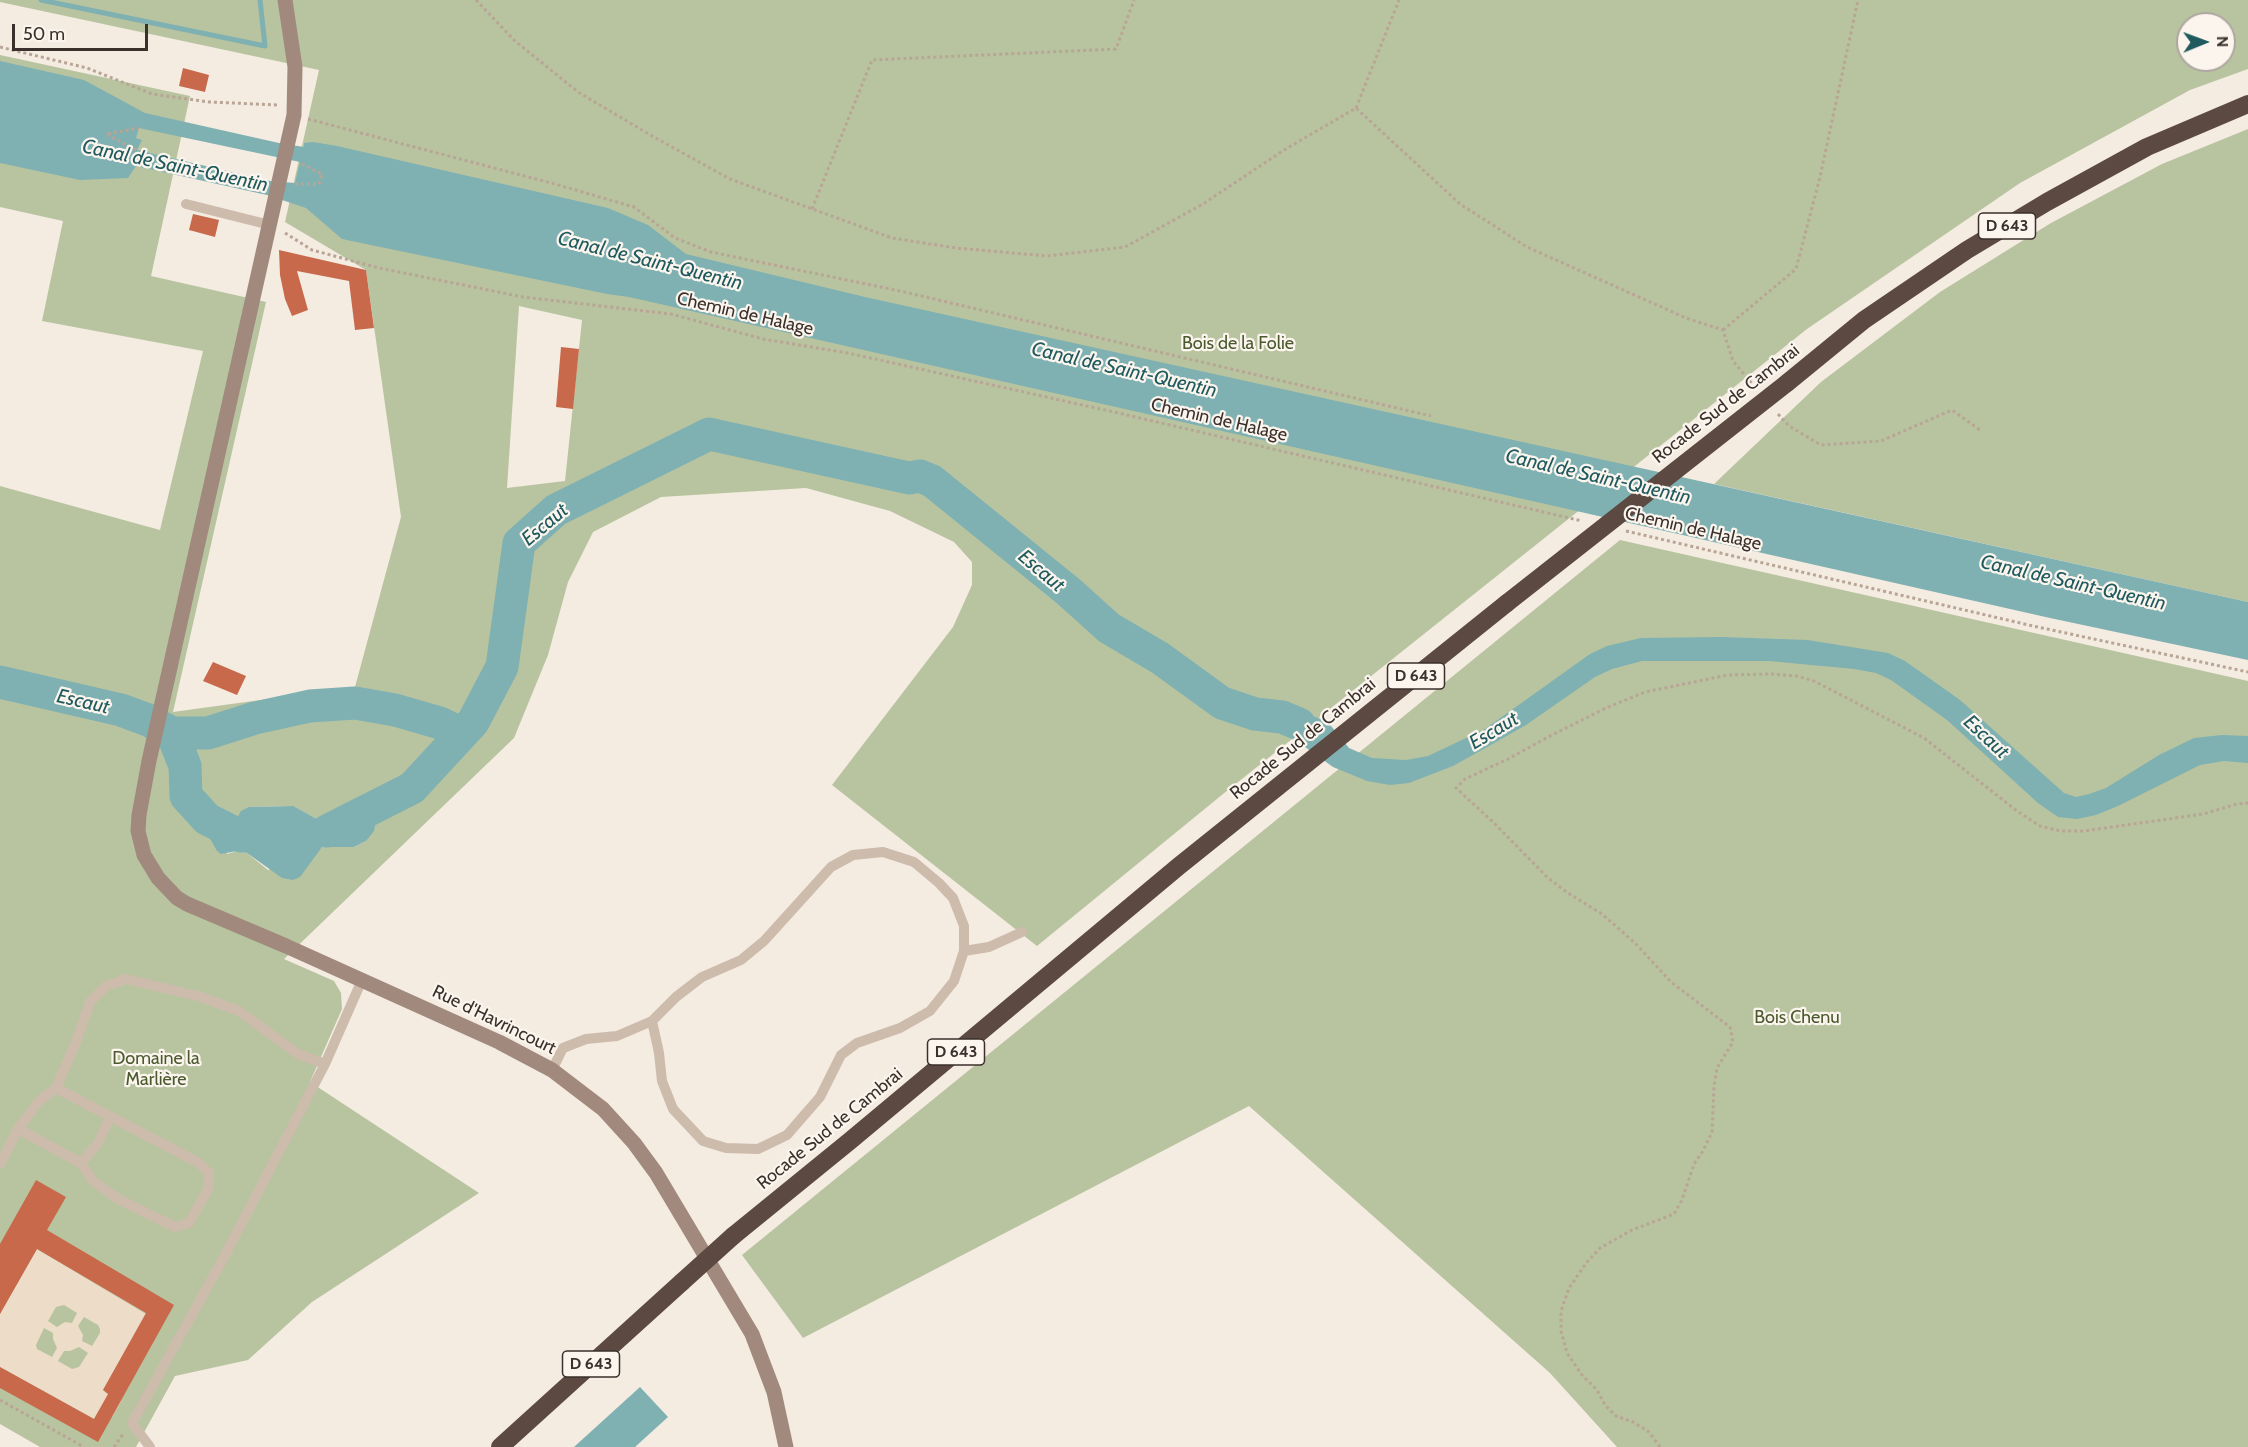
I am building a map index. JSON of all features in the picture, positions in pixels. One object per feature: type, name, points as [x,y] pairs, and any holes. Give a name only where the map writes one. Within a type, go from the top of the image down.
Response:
[{"type":"highway","name":"Rocade Sud de Cambrai","points":[[500,1447],[732,1236],[860,1133],[1179,866],[1864,320],[1987,238],[2047,202],[2147,147],[2248,104]]},
{"type":"street","name":"Rue d'Havrincourt","points":[[285,0],[295,67],[295,113],[148,761],[138,831],[141,843],[150,867],[167,889],[187,904],[480,1033],[552,1070],[581,1090],[614,1120],[640,1151],[667,1191],[752,1335],[774,1392],[786,1447]]},
{"type":"lane","points":[[186,204],[271,222]]},
{"type":"lane","points":[[552,1070],[563,1048],[586,1039],[617,1036],[652,1021],[675,997],[702,977],[741,960],[764,941],[831,867],[853,855],[883,852],[914,862],[953,898],[963,926],[964,951],[954,981],[930,1011],[900,1028],[857,1043],[841,1056],[820,1097],[787,1135],[758,1149],[726,1148],[703,1141],[687,1126],[673,1108],[662,1081],[652,1021]]},
{"type":"lane","points":[[964,951],[989,947],[1023,932]]},
{"type":"lane","points":[[0,1164],[18,1129],[39,1101],[56,1088],[90,1002],[106,986],[126,980],[191,995],[239,1011],[298,1054],[325,1065]]},
{"type":"lane","points":[[150,1447],[132,1423],[224,1257],[325,1065],[362,980]]},
{"type":"lane","points":[[18,1129],[81,1162],[93,1181],[118,1199],[175,1227],[189,1223],[208,1189],[209,1173],[199,1163],[56,1088]]},
{"type":"lane","points":[[81,1162],[98,1143],[110,1117]]},
{"type":"path","points":[[476,0],[515,41],[578,92],[730,179],[892,238],[956,248],[1047,256],[1125,247],[1203,204],[1284,150],[1356,108],[1399,0]]},
{"type":"path","points":[[812,209],[872,60],[1116,50],[1134,0]]},
{"type":"path","points":[[1723,330],[1796,269],[1820,177],[1858,0]]},
{"type":"path","points":[[0,47],[87,68],[152,94],[295,113],[555,184],[634,207],[675,237],[711,252],[900,291],[1431,416]]},
{"type":"path","points":[[1356,108],[1460,204],[1527,247],[1686,318],[1723,330]]},
{"type":"path","points":[[136,150],[106,134],[139,128]]},
{"type":"path","points":[[295,183],[319,184],[322,174],[300,163]]},
{"type":"path","name":"Chemin de Halage","points":[[271,222],[312,250],[379,268],[523,297],[671,314],[763,339],[848,353],[1114,412],[1586,522]]},
{"type":"path","points":[[1723,330],[1733,361],[1761,393]]},
{"type":"path","points":[[1775,410],[1789,426],[1821,445],[1881,441],[1952,410],[1980,430]]},
{"type":"path","name":"Chemin de Halage","points":[[1617,529],[2033,626],[2248,672]]},
{"type":"path","points":[[1660,1447],[1649,1432],[1633,1422],[1616,1416],[1605,1405],[1597,1390],[1582,1375],[1567,1353],[1561,1332],[1560,1311],[1569,1288],[1600,1248],[1632,1230],[1674,1214],[1682,1200],[1694,1164],[1712,1132],[1714,1086],[1718,1068],[1733,1042],[1730,1026],[1671,982],[1636,944],[1602,914],[1548,878],[1456,788],[1465,779],[1606,708],[1645,692],[1728,675],[1770,674],[1797,676],[1814,681],[1924,738],[2040,826],[2061,831],[2084,831],[2202,814],[2248,803]]},
{"type":"path","points":[[0,1400],[84,1447]]},
{"type":"green space","name":"Bois de la Folie","points":[[0,0],[2248,0],[2248,69],[2190,90],[2020,183],[1807,329],[1223,794],[1037,946],[832,785],[953,627],[972,585],[972,562],[954,542],[890,511],[806,488],[661,497],[593,532],[568,582],[548,655],[514,738],[284,959],[334,981],[341,993],[342,1009],[310,1082],[479,1193],[312,1302],[248,1360],[175,1376],[136,1447],[40,1447],[0,1424],[0,486],[160,530],[203,351],[42,321],[63,221],[0,207],[0,55],[190,96],[151,276],[266,302],[173,712],[355,687],[401,517],[366,270],[285,222],[319,70],[0,2]],"holes":[[[519,306],[582,320],[565,481],[507,488]],[[292,806],[317,819],[329,821],[347,813],[366,841],[354,847],[322,847],[315,854],[268,870],[247,853],[237,851],[227,854],[220,814],[237,820],[249,807]]]},
{"type":"green space","points":[[2248,129],[2248,602],[1714,484],[1821,382],[1940,292],[2051,223],[2162,164]]},
{"type":"green space","name":"Bois Chenu","points":[[1620,540],[2248,681],[2248,1447],[1617,1447],[1550,1373],[1249,1106],[803,1338],[742,1255]]},
{"type":"shaded area","points":[[37,1249],[146,1314],[103,1390],[121,1401],[112,1417],[99,1410],[94,1419],[0,1367],[0,1314]],"holes":[[[64,1305],[77,1313],[72,1323],[65,1322],[57,1327],[48,1321],[56,1307]],[[84,1317],[98,1325],[100,1333],[92,1346],[82,1341],[83,1335],[78,1326]],[[44,1328],[53,1333],[57,1348],[52,1357],[37,1349],[36,1345]],[[79,1347],[88,1353],[79,1367],[72,1369],[58,1361],[64,1351]]]},
{"type":"water","name":"Canal de Saint-Quentin","points":[[0,61],[84,80],[145,113],[279,143],[304,147],[304,143],[313,142],[337,146],[608,208],[648,225],[686,254],[865,297],[2248,602],[2248,660],[2050,618],[629,297],[342,239],[306,208],[267,195],[136,166],[128,178],[80,180],[0,163]],"holes":[[[139,128],[300,162],[295,183],[270,181],[137,150],[142,140],[136,138]]]},
{"type":"water","points":[[1721,637],[1808,640],[1888,653],[1905,661],[1960,700],[2064,793],[2076,797],[2106,788],[2159,755],[2194,738],[2222,735],[2248,736],[2248,763],[2224,761],[2200,765],[2096,815],[2077,819],[2058,817],[2038,803],[1947,720],[1891,680],[1876,673],[1854,669],[1769,661],[1642,661],[1612,669],[1595,677],[1526,725],[1489,746],[1453,766],[1409,783],[1390,785],[1367,781],[1333,767],[1289,732],[1276,727],[1251,725],[1258,700],[1327,721],[1349,748],[1372,758],[1406,760],[1428,756],[1485,729],[1590,654],[1607,646],[1641,638]]},
{"type":"water","points":[[293,806],[317,819],[329,821],[347,813],[364,810],[372,812],[376,820],[374,831],[366,841],[354,847],[322,847],[300,877],[293,880],[282,878],[247,853],[237,851],[221,854],[206,831],[205,822],[211,816],[220,814],[236,820],[241,811],[249,807]]},
{"type":"water","points":[[640,1387],[668,1417],[635,1447],[574,1447]]},
{"type":"building","points":[[183,68],[209,75],[205,92],[179,86]]},
{"type":"building","points":[[193,214],[219,220],[215,237],[189,230]]},
{"type":"building","points":[[279,250],[366,270],[374,328],[355,330],[349,281],[297,271],[308,310],[292,316],[285,299],[280,275]]},
{"type":"building","points":[[561,347],[579,349],[573,409],[556,407]]},
{"type":"building","points":[[213,662],[246,676],[237,695],[203,681]]},
{"type":"building","points":[[36,1180],[66,1197],[47,1230],[174,1305],[98,1442],[0,1388],[0,1367],[94,1419],[108,1394],[103,1390],[146,1313],[37,1249],[0,1314],[0,1244]]},
{"type":"waterway","points":[[41,0],[265,46],[260,0]]},
{"type":"waterway","name":"Escaut","points":[[327,831],[412,788],[473,722],[502,667],[519,543],[556,510],[709,434],[909,478],[920,476],[932,481],[1068,591],[1109,628],[1160,658],[1222,703],[1255,714],[1282,717],[1299,724]]},
{"type":"waterway","name":"Escaut","points":[[0,682],[121,710],[148,720],[172,733],[185,766],[186,796],[207,819],[241,836],[248,835]]},
{"type":"waterway","points":[[172,733],[208,733],[255,718],[310,706],[355,703],[395,710],[440,723],[462,734]]},
{"type":"park label","name":"Domaine la Marlière","points":[[156,1069]]}]
